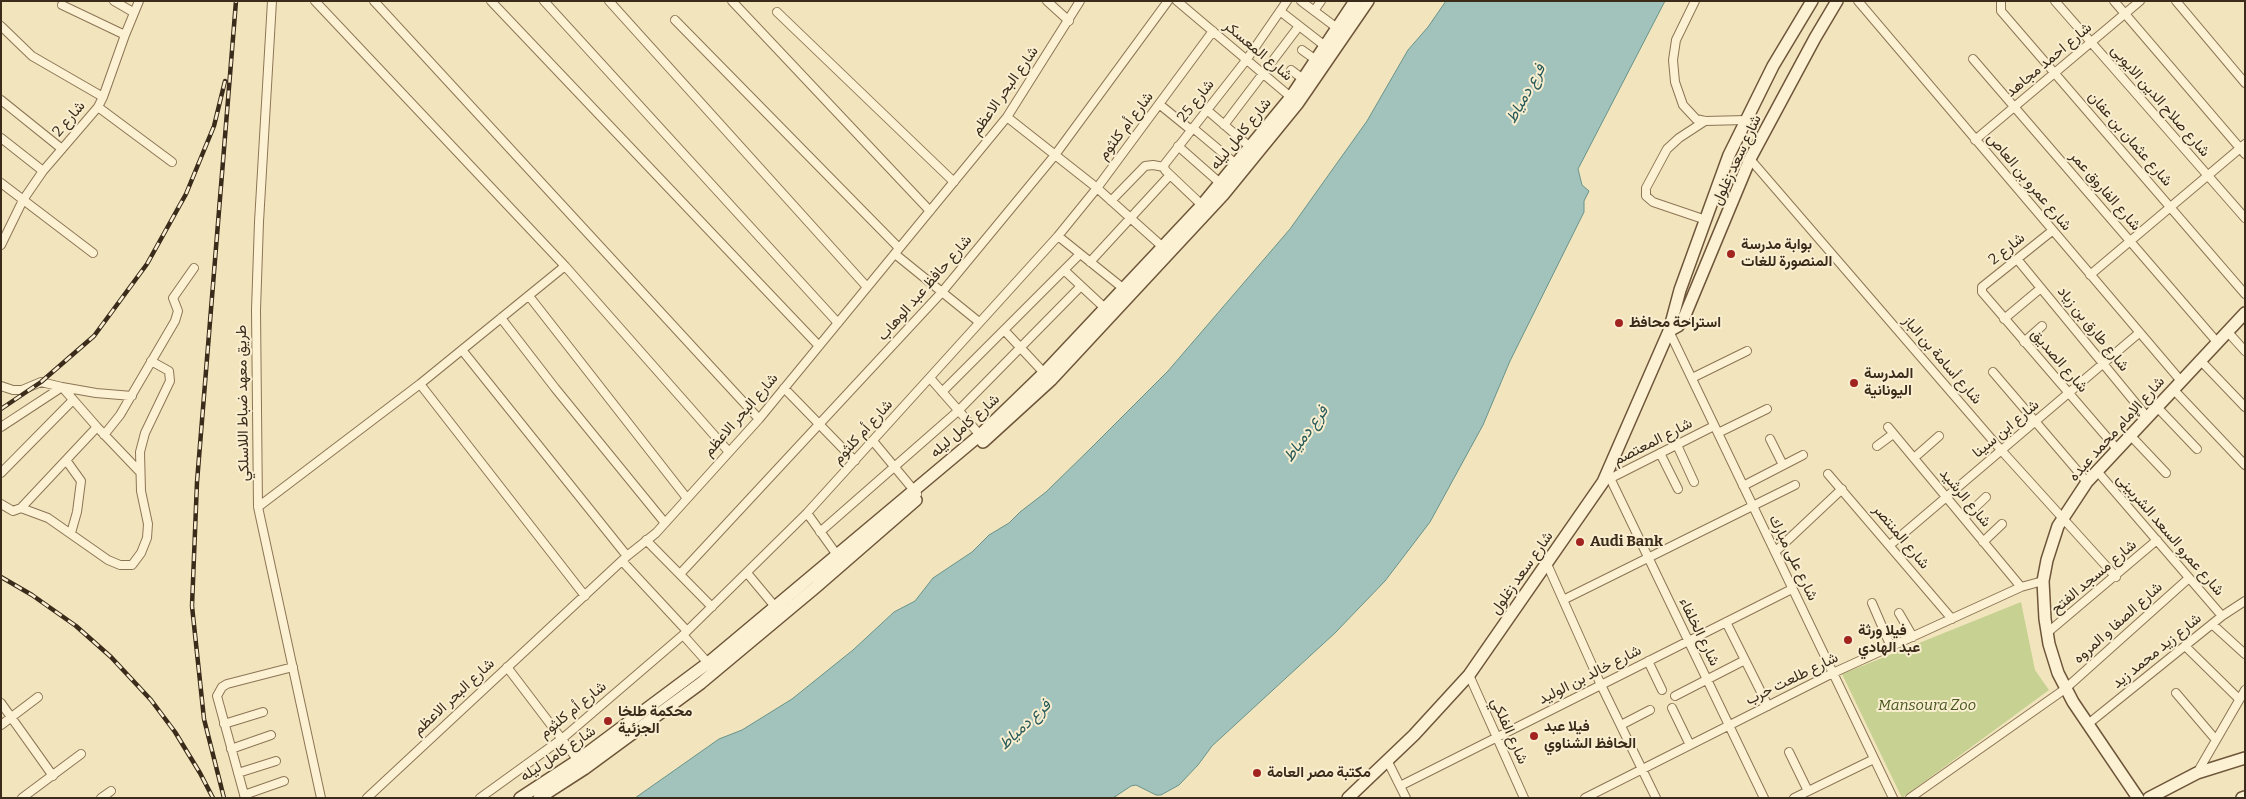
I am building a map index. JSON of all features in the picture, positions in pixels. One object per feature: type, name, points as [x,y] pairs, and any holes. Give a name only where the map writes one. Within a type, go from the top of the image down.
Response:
[{"type":"street","points":[[114,1],[133,12]]},
{"type":"street","name":"شارع 2","points":[[2,244],[23,200],[42,171],[98,107],[133,12],[139,1]]},
{"type":"street","name":"طريق معهد ضباط اللاسلكي","points":[[272,1],[259,222],[256,310],[258,507],[321,798]]},
{"type":"street","points":[[315,1],[565,266],[729,452]]},
{"type":"street","points":[[374,1],[759,419]]},
{"type":"street","points":[[491,1],[819,346]]},
{"type":"street","points":[[544,1],[838,323]]},
{"type":"street","points":[[609,1],[867,287]]},
{"type":"street","points":[[732,1],[930,211]]},
{"type":"street","points":[[1047,1],[1069,21]]},
{"type":"street","name":"شارع البحر الاعظم","points":[[367,798],[665,523],[686,497],[759,419],[1008,117],[1080,1]]},
{"type":"street","name":"شارع حافظ عبد الوهاب","points":[[680,574],[942,292],[1055,155],[1168,1]]},
{"type":"street","name":"شارع المعسكر","points":[[1177,1],[1295,100]]},
{"type":"street","name":"شارع 25","points":[[1164,167],[1178,146],[1247,60],[1287,1]]},
{"type":"street","points":[[1301,1],[1337,28]]},
{"type":"street","points":[[1314,11],[1321,1]]},
{"type":"street","name":"شارع كامل ليله","points":[[1205,208],[1220,183],[1250,146],[1295,100],[1303,79],[1355,1]]},
{"type":"street","name":"شارع كامل ليله","points":[[520,798],[581,764],[701,683],[837,555],[998,429],[1205,208],[1295,100],[1368,1]]},
{"type":"street","points":[[1695,1],[1676,40],[1673,60],[1675,82],[1683,106],[1696,118],[1706,121],[1746,120]]},
{"type":"street","name":"شارع سعد زغلول","points":[[1348,798],[1388,762],[1469,675],[1606,480],[1669,331],[1680,290],[1729,155],[1773,66],[1812,1]]},
{"type":"street","name":"شارع سعد زغلول","points":[[1669,331],[1678,326],[1683,320],[1750,159],[1837,1]]},
{"type":"street","name":"شارع عمرو بن العاص","points":[[1858,1],[2139,333],[2177,385],[2245,465]]},
{"type":"street","name":"شارع عثمان بن عفان","points":[[2001,1],[2002,11],[2245,294]]},
{"type":"street","name":"شارع صلاح الدين الايوبى","points":[[2055,1],[2245,218]]},
{"type":"street","points":[[2090,275],[2207,176],[2243,149],[2114,1]]},
{"type":"street","name":"شارع احمد مجاهد","points":[[1975,140],[2140,1]]},
{"type":"street","points":[[2176,1],[2245,83]]},
{"type":"street","points":[[62,5],[125,34]]},
{"type":"street","points":[[1280,11],[1325,46]]},
{"type":"street","points":[[777,12],[954,182]]},
{"type":"street","points":[[675,20],[897,251],[942,292],[979,322]]},
{"type":"street","points":[[1,26],[32,56],[103,97]]},
{"type":"street","points":[[1224,125],[1299,26]]},
{"type":"street","name":"شارع أم كلثوم","points":[[480,798],[563,738],[685,633],[807,513],[1058,236],[1097,188],[1213,31]]},
{"type":"street","points":[[1302,50],[1316,60]]},
{"type":"street","name":"شارع الفاروق عمر","points":[[1973,59],[2217,342]]},
{"type":"street","points":[[1291,70],[1303,79]]},
{"type":"street","points":[[1,100],[62,149]]},
{"type":"street","points":[[1159,104],[1236,164]]},
{"type":"street","points":[[98,107],[172,162]]},
{"type":"street","points":[[1207,110],[1250,146]]},
{"type":"street","points":[[1008,117],[1097,188],[1165,250]]},
{"type":"street","points":[[1706,121],[1679,138],[1667,149],[1646,188],[1646,196],[1653,202],[1706,220]]},
{"type":"street","points":[[1,138],[42,171]]},
{"type":"street","points":[[1178,146],[1220,183]]},
{"type":"street","name":"شارع أسامة بن الباز","points":[[1750,159],[2002,450],[2116,577]]},
{"type":"street","points":[[1111,201],[1145,166],[1153,165],[1164,167],[1170,176],[1205,208]]},
{"type":"street","points":[[1090,262],[1170,176]]},
{"type":"street","points":[[1,183],[93,253]]},
{"type":"street","name":"شارع 2","points":[[1981,289],[2052,230]]},
{"type":"street","points":[[1058,236],[1124,289]]},
{"type":"street","name":"شارع كامل ليله","points":[[1109,312],[1124,289],[1165,250]]},
{"type":"street","points":[[942,392],[1080,254]]},
{"type":"street","name":"شارع طارق بن زياد","points":[[2017,258],[2147,417]]},
{"type":"street","points":[[258,507],[420,384],[565,266]]},
{"type":"street","points":[[104,435],[120,416],[178,314],[178,308],[172,298],[194,268]]},
{"type":"street","points":[[1064,270],[1109,312]]},
{"type":"street","points":[[820,532],[958,411],[1081,286]]},
{"type":"street","points":[[2004,319],[2041,288]]},
{"type":"street","name":"شارع الصديق","points":[[1981,289],[2004,319],[2117,449]]},
{"type":"street","points":[[529,296],[686,497]]},
{"type":"street","name":"شارع الإمام محمد عبده","points":[[2138,798],[2065,689],[2052,658],[2047,633],[2043,581],[2052,542],[2063,516],[2087,482],[2245,313]]},
{"type":"street","points":[[501,318],[555,388],[665,523]]},
{"type":"street","points":[[2024,342],[2042,326]]},
{"type":"street","points":[[1004,330],[1047,376]]},
{"type":"street","name":"شارع على مبارك","points":[[1669,331],[1893,798]]},
{"type":"street","points":[[2227,331],[2245,351]]},
{"type":"street","name":"شارع ابن سينا","points":[[1890,545],[2139,333]]},
{"type":"street","points":[[462,350],[708,663]]},
{"type":"street","points":[[1692,378],[1747,351]]},
{"type":"street","points":[[2200,360],[2245,407]]},
{"type":"street","points":[[22,508],[48,518],[108,560],[120,565],[132,565],[141,553],[147,531],[146,506],[139,472],[140,452],[145,433],[170,381],[169,371],[151,361]]},
{"type":"street","points":[[1993,372],[2087,482]]},
{"type":"street","name":"شارع كامل ليله","points":[[539,798],[708,663],[779,611],[816,587],[980,435],[1047,376]]},
{"type":"street","points":[[930,378],[980,435]]},
{"type":"street","points":[[1,386],[13,390],[22,390],[41,382],[62,388],[132,396]]},
{"type":"street","points":[[420,384],[585,596]]},
{"type":"street","points":[[62,388],[96,428],[139,472]]},
{"type":"street","points":[[1,427],[62,388]]},
{"type":"street","points":[[784,388],[855,461]]},
{"type":"street","points":[[1,473],[73,400]]},
{"type":"street","points":[[2157,407],[2197,449]]},
{"type":"street","name":"شارع المعتصم","points":[[1606,480],[1677,445],[1766,409]]},
{"type":"street","name":"شارع الرشيد","points":[[1888,427],[2021,588]]},
{"type":"street","points":[[1,504],[12,511],[22,508],[96,428]]},
{"type":"street","points":[[1878,446],[1893,434]]},
{"type":"street","points":[[2130,435],[2166,474]]},
{"type":"street","points":[[1914,458],[1939,436]]},
{"type":"street","points":[[1770,439],[1783,465]]},
{"type":"street","points":[[873,442],[917,494]]},
{"type":"street","points":[[1677,445],[1694,482]]},
{"type":"street","points":[[1660,453],[1678,489]]},
{"type":"street","points":[[1743,486],[1803,455]]},
{"type":"street","points":[[66,460],[81,481],[77,512],[71,533]]},
{"type":"street","name":"شارع عمرو السعد الشربينى","points":[[2097,471],[2222,616]]},
{"type":"street","name":"شارع المنتصر","points":[[1828,474],[1952,619]]},
{"type":"street","name":"شارع الخلفاء","points":[[1606,480],[1648,558],[1764,798]]},
{"type":"street","points":[[1563,600],[1795,485]]},
{"type":"street","points":[[1775,552],[1842,490]]},
{"type":"street","points":[[1964,518],[1986,497]]},
{"type":"street","points":[[807,513],[837,555]]},
{"type":"street","points":[[1983,542],[2002,524]]},
{"type":"street","points":[[646,540],[712,607]]},
{"type":"street","name":"شارع مسجد الفتح","points":[[2047,633],[2116,577],[2157,540]]},
{"type":"street","points":[[1547,564],[1601,685],[1656,798]]},
{"type":"street","points":[[747,574],[779,611]]},
{"type":"street","name":"شارع الصفا و المروه","points":[[1910,798],[2065,689],[2189,578]]},
{"type":"street","name":"شارع طلعت حرب","points":[[1585,798],[1833,673],[2021,588],[2043,581]]},
{"type":"street","name":"شارع خالد بن الوليد","points":[[1400,786],[1792,588]]},
{"type":"street","name":"شارع زيد محمد زيد","points":[[2088,724],[2222,616],[2245,601]]},
{"type":"street","points":[[1872,602],[1891,647]]},
{"type":"street","points":[[1899,614],[1913,637]]},
{"type":"street","points":[[1726,622],[1768,706]]},
{"type":"street","points":[[2212,624],[2245,654]]},
{"type":"street","points":[[2185,646],[2239,700]]},
{"type":"street","points":[[1676,696],[1745,660]]},
{"type":"street","points":[[1648,661],[1662,690]]},
{"type":"street","points":[[284,781],[244,796],[217,701],[222,687],[293,667]]},
{"type":"street","points":[[508,667],[581,764]]},
{"type":"street","name":"شارع الفلكي","points":[[1469,675],[1524,798]]},
{"type":"street","points":[[2197,772],[2245,690]]},
{"type":"street","points":[[2176,693],[2216,740]]},
{"type":"street","points":[[1,725],[38,697]]},
{"type":"street","points":[[1,702],[52,776]]},
{"type":"street","points":[[1672,708],[1690,745]]},
{"type":"street","points":[[1621,725],[1650,710]]},
{"type":"street","points":[[224,724],[263,712]]},
{"type":"street","points":[[231,749],[271,735]]},
{"type":"street","points":[[1789,752],[1808,791]]},
{"type":"street","points":[[22,798],[82,754]]},
{"type":"street","points":[[2149,798],[2197,772],[2245,758]]},
{"type":"street","points":[[1794,798],[1874,759]]},
{"type":"street","points":[[238,773],[276,761]]},
{"type":"street","points":[[1388,762],[1406,798]]},
{"type":"street","points":[[101,798],[112,791]]},
{"type":"green space","name":"Mansoura Zoo","points":[[2021,602],[2035,670],[2049,690],[1902,798],[1842,674]]},
{"type":"water","name":"فرع دمياط","points":[[1446,1],[1665,1],[1578,169],[1582,185],[1589,191],[1584,201],[1584,212],[1510,361],[1483,425],[1430,522],[1385,581],[1335,633],[1212,746],[1198,765],[1179,785],[1161,795],[1156,795],[1136,785],[1131,786],[1113,798],[635,798],[719,739],[742,730],[792,699],[853,650],[894,612],[915,601],[933,578],[972,552],[989,535],[1009,523],[1046,492],[1091,448],[1168,371],[1290,229],[1367,121],[1408,50],[1428,27]]},
{"type":"railway","points":[[224,798],[204,719],[192,606],[197,482],[236,1]]},
{"type":"railway","points":[[1,409],[41,382],[94,336],[147,264],[186,194],[214,126],[225,81]]},
{"type":"railway","points":[[1,577],[32,595],[76,626],[111,657],[151,700],[175,732],[213,798]]},
{"type":"place","name":"بوابة مدرسة المنصورة للغات","points":[[1731,254]]},
{"type":"place","name":"استراحة محافظ","points":[[1619,323]]},
{"type":"place","name":"المدرسة اليونانية","points":[[1854,383]]},
{"type":"place","name":"Audi Bank","points":[[1580,542]]},
{"type":"place","name":"فيلا ورثة عبد الهادي","points":[[1848,640]]},
{"type":"place","name":"محكمة طلخا الجزئية","points":[[608,721]]},
{"type":"place","name":"فيلا عبد الحافظ الشناوي","points":[[1534,736]]},
{"type":"place","name":"مكتبة مصر العامة","points":[[1257,773]]}]
